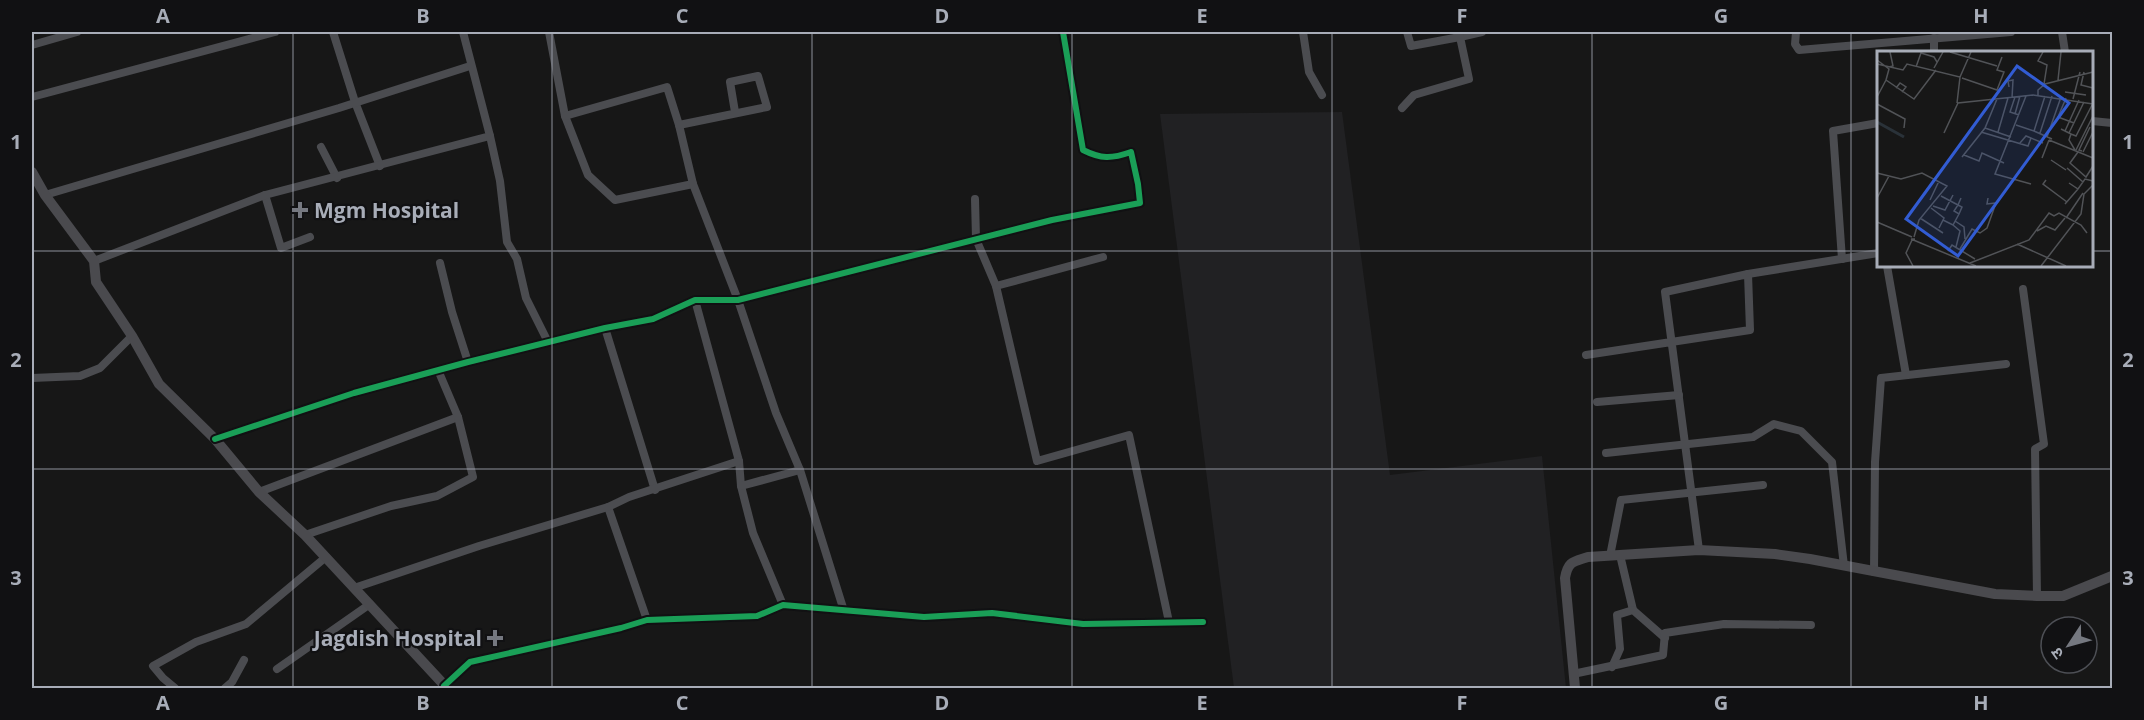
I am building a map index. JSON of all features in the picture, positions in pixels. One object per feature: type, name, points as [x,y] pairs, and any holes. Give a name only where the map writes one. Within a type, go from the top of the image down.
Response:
[{"type":"street","points":[[32,45],[77,32]]},
{"type":"street","points":[[32,97],[275,32]]},
{"type":"street","points":[[333,32],[355,102],[380,166]]},
{"type":"street","points":[[463,32],[500,181],[507,242],[518,259],[526,298],[548,342]]},
{"type":"street","points":[[549,32],[565,116],[588,176],[615,200],[693,184]]},
{"type":"street","points":[[215,439],[354,393],[548,342],[653,319],[695,300],[738,300],[1052,220],[1140,203],[1131,152],[1117,157],[1098,157],[1083,150],[1063,32]]},
{"type":"street","points":[[1303,32],[1309,72],[1322,94]]},
{"type":"street","points":[[1407,32],[1411,46],[1482,32]]},
{"type":"street","points":[[1796,32],[1794,44],[1799,50],[2011,32]]},
{"type":"street","points":[[2062,32],[2065,51]]},
{"type":"street","points":[[1402,108],[1414,95],[1469,79],[1460,37]]},
{"type":"street","points":[[1934,38],[1935,51]]},
{"type":"street","points":[[45,195],[470,66]]},
{"type":"street","points":[[679,125],[767,107],[758,76],[730,82],[735,112]]},
{"type":"street","points":[[565,116],[667,87],[693,184],[738,300],[776,412],[800,470],[844,611]]},
{"type":"street","points":[[2093,122],[2112,123]]},
{"type":"street","points":[[1842,259],[1833,131],[1877,123]]},
{"type":"street","points":[[94,261],[266,195],[490,136]]},
{"type":"street","points":[[321,147],[337,178]]},
{"type":"street","points":[[32,172],[45,195],[94,261],[96,282],[132,336],[159,384],[215,439],[259,492],[305,535],[446,687],[470,662],[647,620],[757,616],[783,605],[924,617],[992,613],[1083,624],[1203,622]]},
{"type":"street","points":[[266,195],[281,248],[310,237]]},
{"type":"street","points":[[975,199],[976,239],[996,286],[1037,461],[1129,435],[1169,622]]},
{"type":"street","points":[[1699,550],[1665,292],[1748,274],[1877,253]]},
{"type":"street","points":[[996,286],[1103,257]]},
{"type":"street","points":[[440,263],[468,362]]},
{"type":"street","points":[[1887,267],[1906,375]]},
{"type":"street","points":[[1586,355],[1750,330],[1748,274]]},
{"type":"street","points":[[2023,289],[2044,444],[2035,449],[2037,596]]},
{"type":"street","points":[[695,300],[739,461],[741,486],[753,533],[783,605]]},
{"type":"street","points":[[605,328],[655,490]]},
{"type":"street","points":[[32,378],[80,376],[99,368],[132,336]]},
{"type":"street","points":[[1874,572],[1875,462],[1881,378],[2006,364]]},
{"type":"street","points":[[305,535],[391,506],[437,496],[472,477],[458,417],[438,370]]},
{"type":"street","points":[[1597,402],[1679,395]]},
{"type":"street","points":[[259,492],[458,417]]},
{"type":"street","points":[[1606,453],[1753,437],[1774,424],[1801,430],[1832,462],[1844,566]]},
{"type":"street","points":[[354,588],[479,546],[608,507],[629,497],[739,461]]},
{"type":"street","points":[[741,486],[800,470]]},
{"type":"street","points":[[1665,638],[1633,610],[1615,556],[1621,500],[1763,485]]},
{"type":"street","points":[[608,507],[647,620]]},
{"type":"street","points":[[1575,688],[1565,578],[1567,567],[1571,562],[1588,557],[1699,550],[1775,554],[1995,594],[2037,596],[2063,596],[2112,576]]},
{"type":"street","points":[[175,688],[162,678],[153,666],[196,642],[246,624],[326,557]]},
{"type":"street","points":[[277,669],[370,604]]},
{"type":"street","points":[[1612,667],[1620,649],[1617,615],[1633,610]]},
{"type":"street","points":[[1574,674],[1663,655],[1665,633],[1724,624],[1811,625]]},
{"type":"street","points":[[225,688],[232,682],[244,660]]},
{"type":"shaded area","points":[[1342,112],[1390,475],[1542,456],[1566,688],[1234,688],[1160,114]]},
{"type":"cycle path","points":[[215,439],[354,393],[605,328],[653,319],[695,300],[738,300],[1052,220],[1140,203],[1131,152],[1106,157],[1083,150],[1063,32]]},
{"type":"cycle path","points":[[444,686],[470,662],[647,620],[757,616],[783,605],[924,617],[992,613],[1083,624],[1203,622]]},
{"type":"place","name":"Mgm Hospital","points":[[300,210]]},
{"type":"place","name":"Jagdish Hospital","points":[[495,638]]}]
